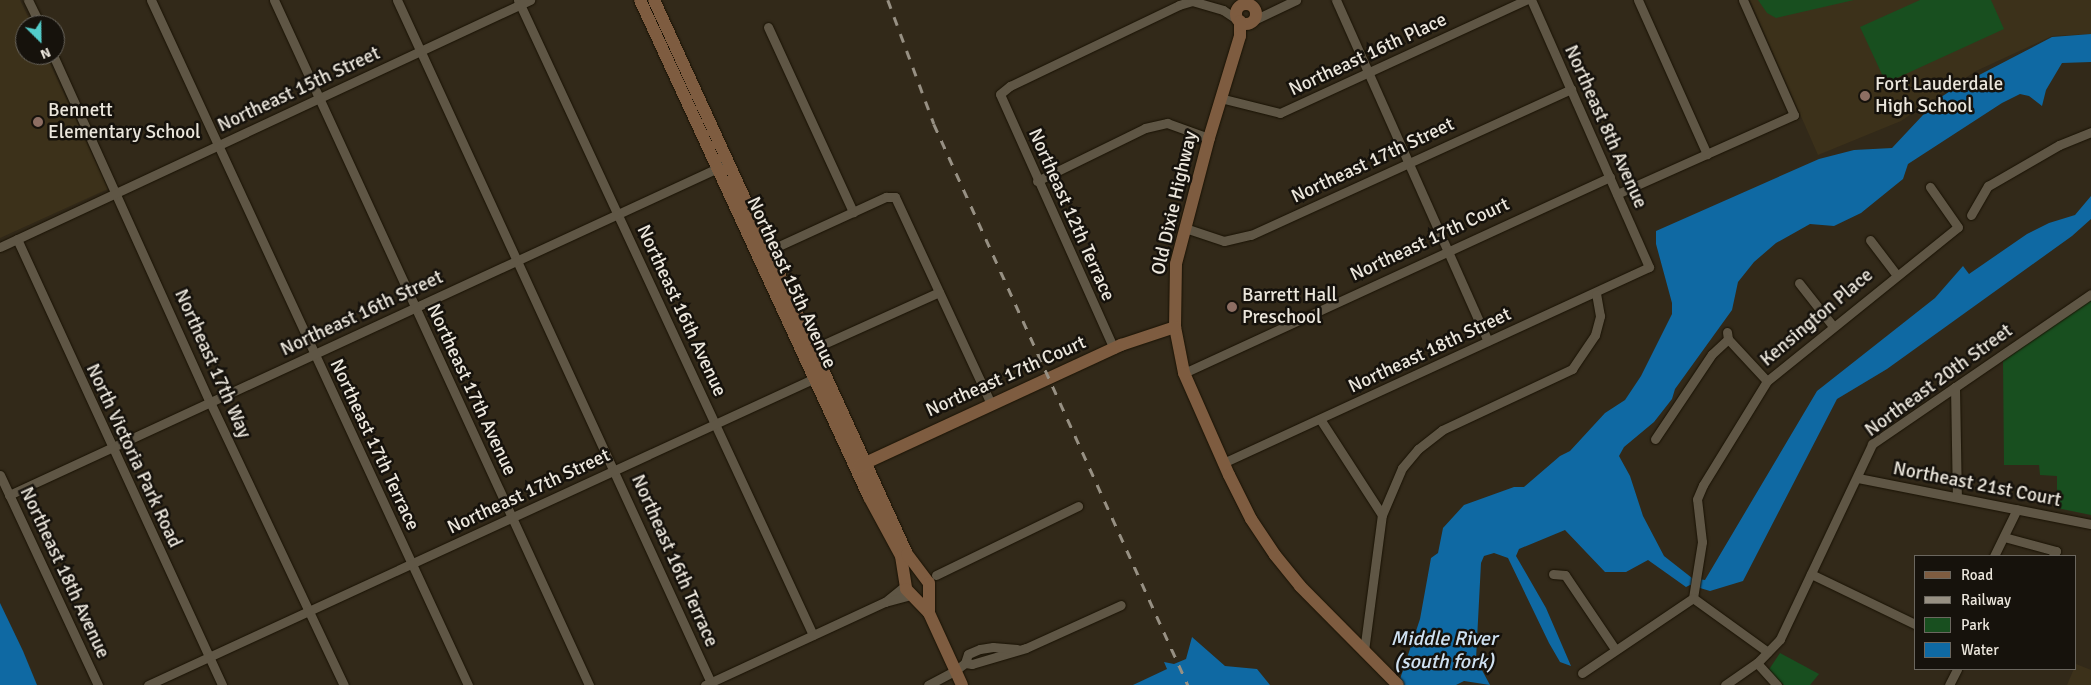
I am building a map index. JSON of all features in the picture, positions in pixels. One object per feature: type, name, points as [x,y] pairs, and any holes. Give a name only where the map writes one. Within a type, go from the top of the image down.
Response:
[{"type":"street","points":[[28,0],[35,15]]},
{"type":"street","name":"Northeast 17th Terrace","points":[[151,0],[313,355],[468,685]]},
{"type":"street","name":"Northeast 17th Avenue","points":[[274,0],[589,685]]},
{"type":"street","name":"Northeast 16th Terrace","points":[[397,0],[515,261],[615,470],[710,684]]},
{"type":"street","name":"Northeast 15th Street","points":[[0,247],[421,52],[519,2],[530,0]]},
{"type":"street","name":"Northeast 15th Avenue","points":[[640,0],[723,165],[770,250],[815,348],[861,465],[901,556],[909,589],[929,613],[960,667],[962,685]]},
{"type":"street","name":"Northeast 15th Avenue","points":[[654,0],[815,378],[907,554],[928,581],[929,613]]},
{"type":"street","points":[[1178,2],[1192,1],[1223,10],[1271,11],[1296,0]]},
{"type":"street","points":[[1336,0],[1488,341]]},
{"type":"street","name":"Northeast 16th Place","points":[[1220,98],[1280,113],[1526,0]]},
{"type":"street","name":"Northeast 8th Avenue","points":[[1531,0],[1649,267]]},
{"type":"street","points":[[1638,0],[1707,154]]},
{"type":"street","points":[[1617,194],[1794,115],[1742,0]]},
{"type":"street","name":"Northeast 16th Avenue","points":[[519,2],[814,635]]},
{"type":"street","name":"Northeast 12th Terrace","points":[[1114,349],[1037,181],[1000,94],[1010,86],[1178,2]]},
{"type":"street","name":"Old Dixie Highway","points":[[1247,11],[1220,98],[1176,264],[1175,327],[1184,373],[1223,463],[1251,519],[1275,555],[1300,586],[1398,685]]},
{"type":"street","points":[[768,27],[854,212]]},
{"type":"street","name":"Northeast 17th Way","points":[[58,65],[117,192],[210,402],[344,685]]},
{"type":"street","name":"Northeast 17th Street","points":[[1185,228],[1224,241],[1236,240],[1571,89]]},
{"type":"street","points":[[1037,181],[1145,128],[1167,123],[1209,138]]},
{"type":"street","points":[[1971,215],[1988,186],[2059,145],[2091,132]]},
{"type":"street","name":"Northeast 16th Street","points":[[9,495],[723,165]]},
{"type":"street","name":"Northeast 17th Court","points":[[1184,373],[1610,177]]},
{"type":"street","name":"Kensington Place","points":[[1693,598],[1701,559],[1702,542],[1697,499],[1767,380],[1832,325],[1958,227],[1930,187]]},
{"type":"street","points":[[770,250],[886,197],[895,197],[991,404]]},
{"type":"street","name":"North Victoria Park Road","points":[[17,239],[110,448],[222,685]]},
{"type":"street","points":[[1870,240],[1896,274]]},
{"type":"street","name":"Northeast 18th Street","points":[[1223,463],[1320,420],[1488,341],[1596,294],[1649,267]]},
{"type":"street","points":[[1799,283],[1832,325]]},
{"type":"street","points":[[815,348],[939,292]]},
{"type":"street","points":[[1364,651],[1382,515],[1402,468],[1442,430],[1572,369],[1595,335],[1600,316],[1596,294]]},
{"type":"street","name":"Northeast 20th Street","points":[[1725,685],[1757,663],[1780,639],[1858,478],[1872,444],[2091,294]]},
{"type":"street","name":"Northeast 17th Court","points":[[861,465],[1114,349],[1175,327]]},
{"type":"street","points":[[1654,439],[1712,354],[1727,336],[1767,380]]},
{"type":"street","name":"Northeast 17th Street","points":[[148,685],[815,378]]},
{"type":"street","points":[[1956,387],[1957,497]]},
{"type":"street","points":[[1320,420],[1382,515]]},
{"type":"street","name":"Northeast 18th Avenue","points":[[0,475],[98,685]]},
{"type":"street","name":"Northeast 21st Court","points":[[1858,478],[2091,524]]},
{"type":"street","points":[[909,589],[922,597],[928,581],[1078,506]]},
{"type":"street","points":[[1995,555],[2017,509]]},
{"type":"street","points":[[2004,537],[2056,551],[2054,555]]},
{"type":"street","points":[[1553,574],[1565,575],[1615,649]]},
{"type":"street","points":[[1811,574],[1914,624]]},
{"type":"street","points":[[710,684],[885,602],[909,589],[912,575],[928,581]]},
{"type":"street","points":[[1582,673],[1693,598],[1768,652]]},
{"type":"street","points":[[928,685],[960,667],[968,654],[993,647],[1018,649],[1121,605]]},
{"type":"street","points":[[1757,663],[1777,685]]},
{"type":"street","points":[[1949,685],[1956,670]]},
{"type":"shaded area","name":"Bennett Elementary School","points":[[0,0],[20,0],[27,15],[15,15],[15,65],[51,65],[108,189],[0,238]]},
{"type":"shaded area","name":"Fort Lauderdale High School","points":[[1750,0],[2091,0],[2091,34],[2052,36],[1976,71],[1901,121],[1818,155]]},
{"type":"shaded area","points":[[2076,664],[2091,670],[2091,685],[2067,685],[2073,670],[2076,670]]},
{"type":"green space","points":[[1758,0],[1854,0],[1776,18],[1767,13]]},
{"type":"green space","points":[[1920,0],[1991,0],[2004,29],[1886,83],[1860,27]]},
{"type":"green space","points":[[2091,299],[2091,515],[2057,508],[2057,476],[2040,475],[2039,465],[2004,465],[2003,361]]},
{"type":"green space","points":[[1780,653],[1819,674],[1810,685],[1784,685],[1768,671]]},
{"type":"water","name":"Middle River (south fork)","points":[[2091,34],[2091,62],[2062,63],[2046,90],[2042,106],[2029,96],[2020,94],[2002,103],[1908,164],[1903,179],[1861,213],[1834,226],[1810,224],[1776,243],[1754,262],[1738,282],[1732,310],[1675,389],[1672,399],[1654,422],[1624,447],[1619,456],[1630,476],[1643,516],[1664,556],[1692,578],[1705,580],[1817,391],[1935,298],[1963,266],[1969,274],[2027,234],[2049,223],[2075,215],[2091,196],[2091,219],[2072,236],[1887,369],[1837,399],[1743,581],[1710,591],[1690,585],[1686,587],[1648,560],[1626,572],[1605,572],[1565,530],[1519,549],[1516,556],[1546,608],[1571,666],[1560,662],[1508,558],[1494,553],[1484,556],[1481,563],[1476,659],[1490,685],[1464,681],[1456,685],[1398,685],[1420,619],[1431,558],[1438,553],[1443,528],[1464,505],[1514,487],[1524,487],[1560,456],[1570,451],[1605,413],[1625,400],[1641,376],[1672,314],[1672,303],[1656,244],[1656,231],[1819,159],[1854,150],[1892,148],[1938,99],[1958,86],[2052,37]]},
{"type":"water","points":[[0,603],[23,651],[37,685],[0,685]]},
{"type":"water","points":[[1192,637],[1225,666],[1257,669],[1270,685],[1133,685],[1167,669],[1164,662],[1174,664],[1186,659]]},
{"type":"railway","points":[[888,0],[934,124],[1188,685]]},
{"type":"place","name":"Fort Lauderdale High School","points":[[1865,96]]},
{"type":"place","name":"Bennett Elementary School","points":[[38,122]]},
{"type":"place","name":"Barrett Hall Preschool","points":[[1232,307]]}]
